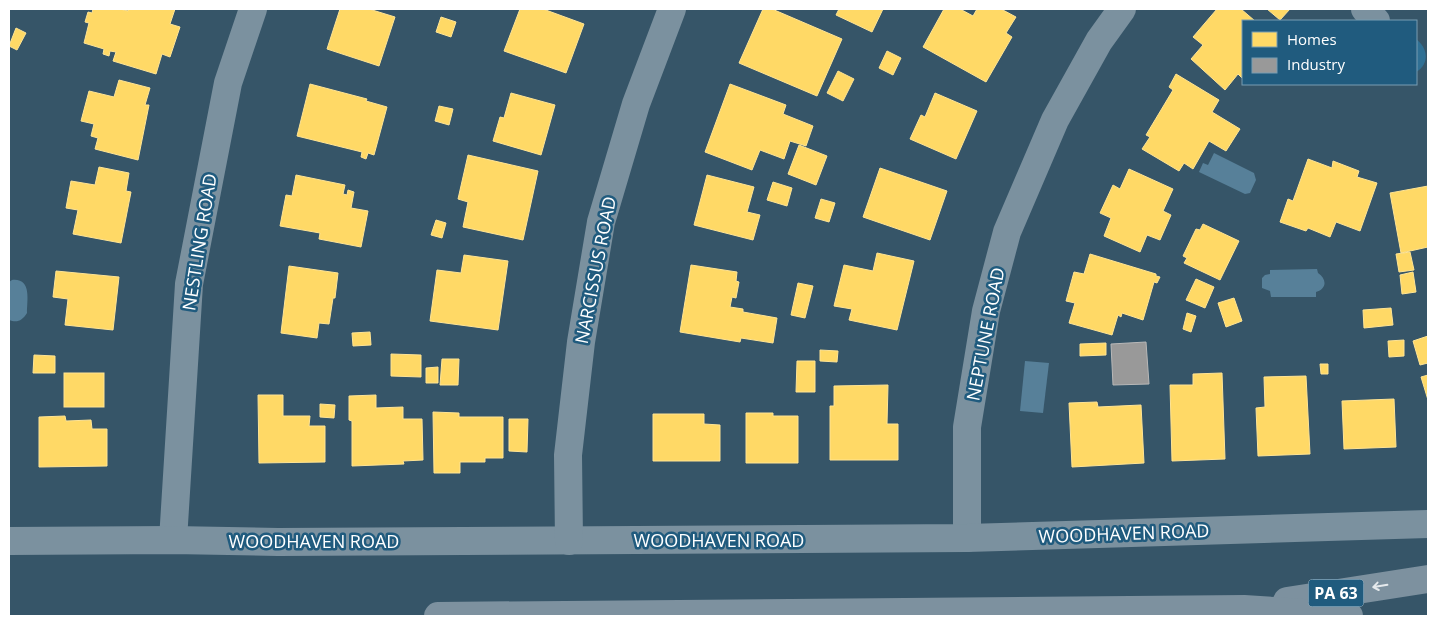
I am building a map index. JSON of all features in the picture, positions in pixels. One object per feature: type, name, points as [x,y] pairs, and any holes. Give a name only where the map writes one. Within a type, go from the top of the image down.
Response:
[{"type":"highway","name":"PA 63","points":[[438,616],[1244,609],[1428,579]]},
{"type":"highway","points":[[1244,609],[1349,616]]},
{"type":"street","name":"NESTLING ROAD","points":[[173,540],[189,284],[228,82],[253,9]]},
{"type":"street","name":"NARCISSUS ROAD","points":[[569,541],[568,455],[581,342],[600,222],[636,104],[672,9]]},
{"type":"street","name":"NEPTUNE ROAD","points":[[966,538],[967,427],[986,311],[1007,232],[1055,120],[1099,41],[1122,9]]},
{"type":"street","points":[[1365,9],[1375,20]]},
{"type":"street","name":"WOODHAVEN ROAD","points":[[9,541],[173,540],[278,542],[966,538],[1428,524]]},
{"type":"shaded area","points":[[1417,40],[1423,47],[1426,56],[1421,69],[1417,71]]},
{"type":"shaded area","points":[[1214,153],[1254,173],[1256,180],[1250,193],[1245,194],[1199,172],[1203,163],[1208,165]]},
{"type":"shaded area","points":[[1317,269],[1323,278],[1324,286],[1320,291],[1316,292],[1316,297],[1271,297],[1270,291],[1262,288],[1262,278],[1270,274],[1270,270]]},
{"type":"shaded area","points":[[12,280],[23,282],[28,296],[27,313],[21,320],[17,321],[9,320],[9,282]]},
{"type":"shaded area","points":[[1025,361],[1049,363],[1043,413],[1020,411]]},
{"type":"building: Homes","points":[[93,9],[120,9],[128,11],[128,9],[175,9],[170,24],[180,27],[170,57],[162,54],[156,74],[113,61],[116,52],[110,51],[109,56],[103,54],[104,49],[84,43],[89,23],[85,22],[88,12],[92,13]]},
{"type":"building: Homes","points":[[340,9],[369,9],[395,17],[379,66],[327,49]]},
{"type":"building: Homes","points":[[520,9],[543,9],[584,24],[566,73],[504,51]]},
{"type":"building: Homes","points":[[763,9],[772,9],[842,39],[817,96],[739,63]]},
{"type":"building: Homes","points":[[839,9],[883,9],[872,32],[836,15]]},
{"type":"building: Homes","points":[[944,9],[960,9],[973,16],[977,9],[1001,9],[1016,17],[1006,33],[1012,37],[986,82],[923,47]]},
{"type":"building: Homes","points":[[1217,9],[1241,9],[1254,20],[1242,20],[1242,78],[1238,74],[1225,90],[1191,59],[1203,45],[1193,37]]},
{"type":"building: Homes","points":[[1267,9],[1290,9],[1280,20]]},
{"type":"building: Homes","points":[[441,17],[456,22],[451,37],[436,32]]},
{"type":"building: Homes","points":[[16,28],[26,33],[17,50],[9,46]]},
{"type":"building: Homes","points":[[887,51],[901,58],[893,75],[879,68]]},
{"type":"building: Homes","points":[[838,71],[854,79],[843,101],[827,93]]},
{"type":"building: Homes","points":[[1176,74],[1219,100],[1212,112],[1240,129],[1226,151],[1209,141],[1193,169],[1184,163],[1179,171],[1142,149],[1150,137],[1146,135],[1173,90],[1169,87]]},
{"type":"building: Homes","points":[[119,80],[150,88],[145,105],[149,105],[138,160],[95,149],[98,138],[91,136],[94,124],[81,121],[89,91],[114,97]]},
{"type":"building: Homes","points":[[310,84],[367,99],[366,101],[387,107],[374,155],[368,153],[366,159],[361,157],[362,152],[297,136]]},
{"type":"building: Homes","points":[[730,84],[786,105],[783,114],[813,126],[806,146],[790,141],[784,159],[760,150],[752,170],[705,152]]},
{"type":"building: Homes","points":[[511,93],[555,105],[541,155],[493,141],[500,117],[504,118]]},
{"type":"building: Homes","points":[[935,93],[977,111],[956,159],[910,139],[921,115],[925,117]]},
{"type":"building: Homes","points":[[439,106],[453,109],[449,125],[435,121]]},
{"type":"building: Homes","points":[[799,145],[827,156],[816,185],[788,174]]},
{"type":"building: Homes","points":[[468,155],[538,171],[523,240],[463,227],[468,202],[458,199]]},
{"type":"building: Homes","points":[[1308,159],[1332,168],[1333,161],[1359,171],[1357,177],[1377,183],[1360,231],[1336,222],[1330,237],[1308,228],[1306,231],[1280,222],[1288,199],[1293,201]]},
{"type":"building: Homes","points":[[99,167],[129,173],[126,191],[131,192],[121,243],[73,234],[78,210],[66,208],[71,181],[95,185]]},
{"type":"building: Homes","points":[[880,168],[947,191],[930,240],[863,217]]},
{"type":"building: Homes","points":[[1129,169],[1173,189],[1163,211],[1171,215],[1160,240],[1147,235],[1140,252],[1104,236],[1111,218],[1100,213],[1113,185],[1120,189]]},
{"type":"building: Homes","points":[[296,175],[345,185],[343,194],[347,195],[348,190],[354,192],[351,208],[368,211],[361,247],[319,239],[320,233],[280,226],[286,195],[292,196]]},
{"type":"building: Homes","points":[[707,175],[754,187],[747,212],[760,215],[753,240],[694,225]]},
{"type":"building: Homes","points":[[773,182],[792,188],[787,206],[767,200]]},
{"type":"building: Homes","points":[[1428,186],[1428,247],[1401,253],[1390,193]]},
{"type":"building: Homes","points":[[821,199],[835,203],[829,222],[815,218]]},
{"type":"building: Homes","points":[[436,220],[446,223],[442,238],[431,235]]},
{"type":"building: Homes","points":[[1203,224],[1239,241],[1220,280],[1184,263],[1187,258],[1183,256],[1196,229],[1200,230]]},
{"type":"building: Homes","points":[[1410,252],[1414,270],[1399,272],[1396,254]]},
{"type":"building: Homes","points":[[877,253],[914,261],[897,330],[849,320],[852,309],[834,306],[844,265],[873,271]]},
{"type":"building: Homes","points":[[1090,254],[1156,274],[1156,276],[1160,277],[1157,283],[1154,282],[1143,320],[1122,313],[1121,317],[1118,315],[1112,335],[1069,323],[1075,303],[1066,301],[1074,272],[1084,274]]},
{"type":"building: Homes","points":[[464,255],[508,261],[498,330],[430,321],[437,270],[461,273]]},
{"type":"building: Homes","points":[[691,265],[737,272],[736,281],[739,282],[736,298],[732,297],[730,307],[743,309],[743,312],[777,318],[773,343],[741,338],[740,342],[680,332]]},
{"type":"building: Homes","points":[[289,266],[338,273],[329,324],[319,323],[317,338],[281,333]]},
{"type":"building: Homes","points":[[56,271],[119,277],[113,330],[65,325],[68,299],[53,297]]},
{"type":"building: Homes","points":[[1413,272],[1416,292],[1402,294],[1400,275]]},
{"type":"building: Homes","points":[[1196,279],[1214,287],[1205,308],[1186,300]]},
{"type":"building: Homes","points":[[798,283],[813,286],[805,318],[791,315]]},
{"type":"building: Homes","points":[[1234,298],[1242,321],[1226,327],[1218,303]]},
{"type":"building: Homes","points":[[1391,308],[1393,325],[1364,328],[1363,310]]},
{"type":"building: Homes","points":[[1187,313],[1196,316],[1191,332],[1183,329]]},
{"type":"building: Homes","points":[[370,332],[371,345],[353,346],[352,333]]},
{"type":"building: Homes","points":[[1428,336],[1428,363],[1420,365],[1413,341]]},
{"type":"building: Homes","points":[[1404,340],[1404,356],[1389,357],[1388,341]]},
{"type":"building: Homes","points":[[1106,343],[1106,355],[1080,356],[1080,344]]},
{"type":"building: Homes","points":[[820,350],[838,351],[837,362],[820,361]]},
{"type":"building: Homes","points":[[391,354],[421,355],[421,377],[391,376]]},
{"type":"building: Homes","points":[[34,355],[55,356],[55,373],[33,373]]},
{"type":"building: Homes","points":[[442,359],[459,359],[458,385],[440,385]]},
{"type":"building: Homes","points":[[797,361],[815,361],[815,392],[796,392]]},
{"type":"building: Homes","points":[[1320,364],[1328,364],[1328,374],[1321,374]]},
{"type":"building: Homes","points":[[438,367],[438,383],[426,383],[426,368]]},
{"type":"building: Homes","points":[[64,373],[104,373],[104,407],[64,407]]},
{"type":"building: Homes","points":[[1222,373],[1225,459],[1172,461],[1170,385],[1193,385],[1193,374]]},
{"type":"building: Homes","points":[[1428,375],[1428,400],[1421,377]]},
{"type":"building: Homes","points":[[1306,376],[1310,454],[1258,456],[1256,408],[1265,407],[1264,377]]},
{"type":"building: Homes","points":[[888,385],[887,424],[898,424],[898,460],[830,460],[830,406],[834,406],[834,386]]},
{"type":"building: Homes","points":[[258,395],[283,395],[283,416],[310,416],[309,426],[325,426],[325,462],[259,463]]},
{"type":"building: Homes","points":[[376,395],[376,408],[403,407],[403,419],[422,419],[423,460],[403,461],[404,464],[352,466],[352,421],[349,420],[349,396]]},
{"type":"building: Homes","points":[[1394,399],[1396,447],[1344,449],[1342,401]]},
{"type":"building: Homes","points":[[1097,402],[1098,407],[1141,405],[1144,463],[1072,467],[1069,403]]},
{"type":"building: Homes","points":[[320,404],[335,405],[334,418],[320,417]]},
{"type":"building: Homes","points":[[433,412],[459,413],[459,417],[503,417],[503,458],[485,458],[485,462],[460,462],[460,473],[434,473]]},
{"type":"building: Homes","points":[[746,413],[773,413],[773,416],[798,416],[798,463],[746,463]]},
{"type":"building: Homes","points":[[653,414],[704,414],[704,424],[720,425],[720,461],[653,461]]},
{"type":"building: Homes","points":[[65,416],[66,421],[91,420],[92,429],[107,429],[107,466],[39,467],[39,417]]},
{"type":"building: Homes","points":[[509,419],[528,419],[527,452],[509,451]]},
{"type":"building: Industry","points":[[1146,342],[1149,384],[1113,385],[1111,344]]}]
